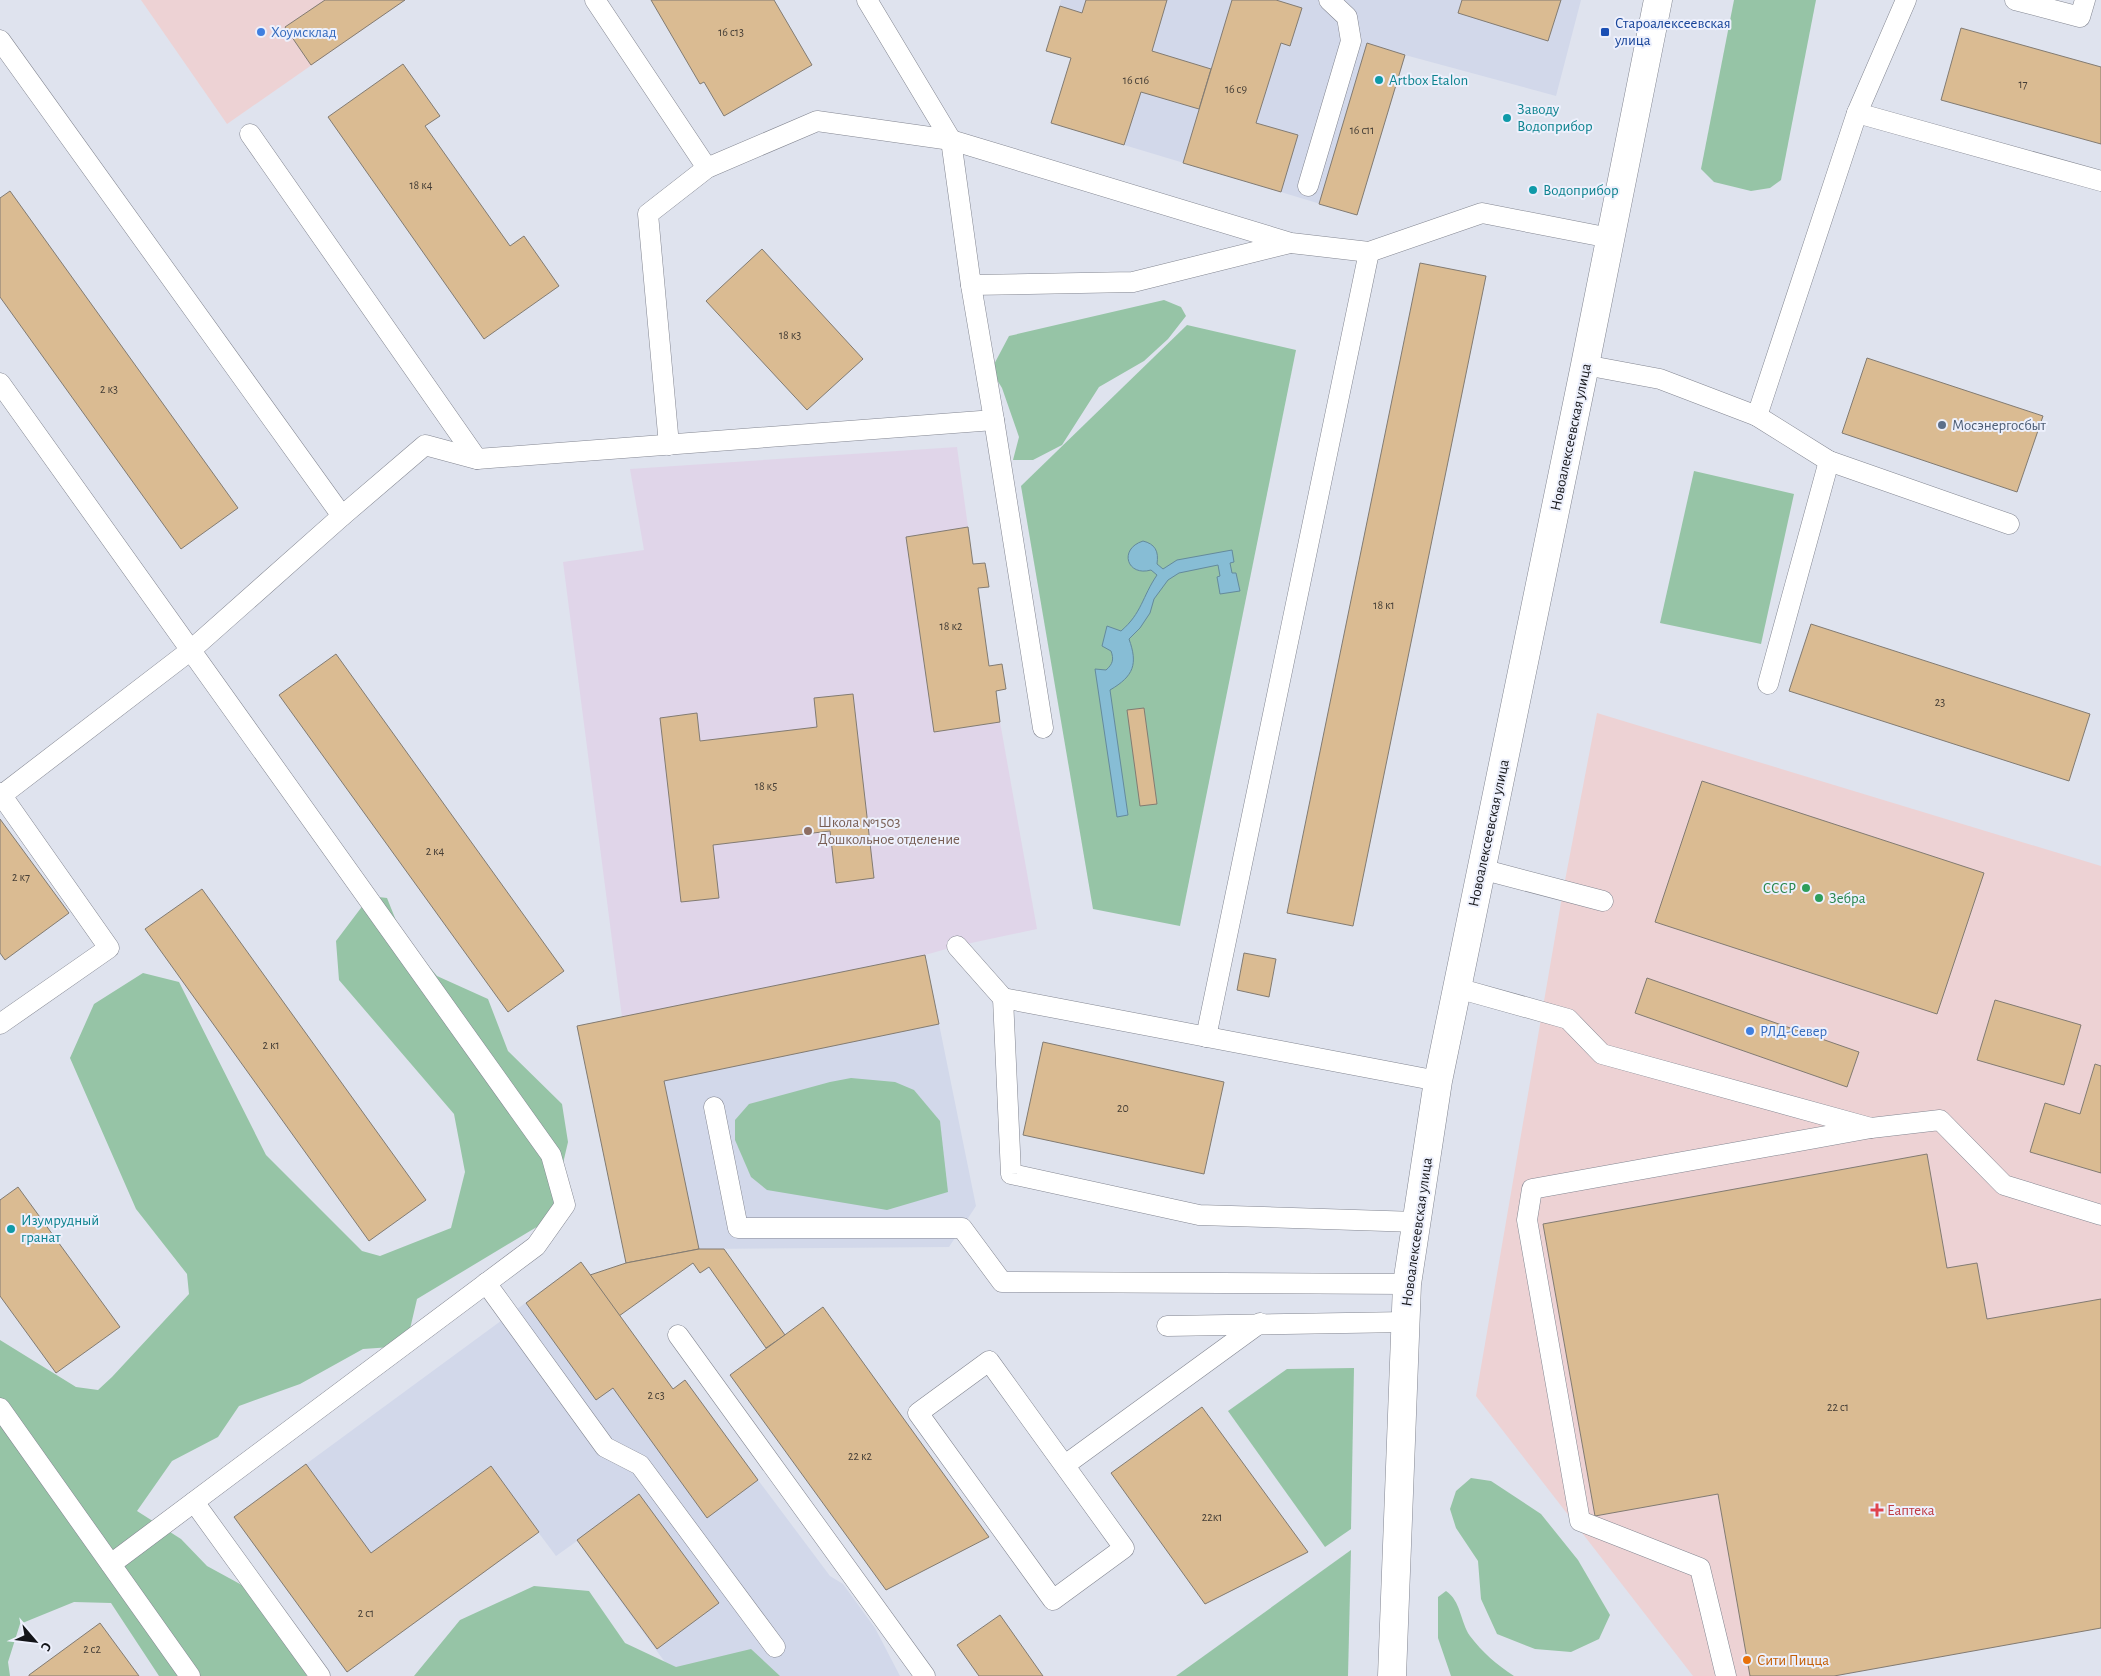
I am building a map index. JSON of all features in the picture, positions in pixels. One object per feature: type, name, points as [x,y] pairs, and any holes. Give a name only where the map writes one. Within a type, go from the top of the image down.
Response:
[{"type":"street","name":"Новоалексеевская улица","points":[[1394,1669],[1408,1284],[1438,1081],[1586,365],[1658,0]]},
{"type":"lane","points":[[595,0],[707,168]]},
{"type":"lane","points":[[867,0],[951,140],[971,285],[1043,728]]},
{"type":"lane","points":[[1308,186],[1351,40],[1347,17],[1329,0]]},
{"type":"lane","points":[[1757,416],[1857,113],[1906,0]]},
{"type":"lane","points":[[2015,0],[2080,17],[2085,0]]},
{"type":"lane","points":[[0,40],[342,516]]},
{"type":"lane","points":[[1857,113],[2101,181]]},
{"type":"lane","points":[[669,445],[648,214],[707,168],[817,121],[951,140],[1291,243],[1369,252],[1482,213],[1610,238]]},
{"type":"lane","points":[[250,134],[477,460]]},
{"type":"lane","points":[[971,285],[1132,282],[1291,243]]},
{"type":"lane","points":[[1206,1037],[1369,252]]},
{"type":"lane","points":[[1586,365],[1660,379],[1757,416],[1829,461],[2009,524]]},
{"type":"lane","points":[[0,383],[550,1155],[565,1205],[536,1246],[111,1564]]},
{"type":"lane","points":[[0,1024],[109,948],[1,794],[191,650],[424,446],[477,460],[994,420]]},
{"type":"lane","points":[[1768,684],[1829,461]]},
{"type":"lane","points":[[1481,869],[1603,900]]},
{"type":"lane","points":[[957,946],[1003,998],[1438,1081]]},
{"type":"lane","points":[[1457,988],[1568,1019],[1602,1054],[1871,1128]]},
{"type":"lane","points":[[1003,998],[1011,1174],[1199,1215],[1417,1222]]},
{"type":"lane","points":[[714,1108],[738,1228],[962,1228],[1002,1282],[1408,1284]]},
{"type":"lane","points":[[1726,1676],[1700,1568],[1580,1521],[1527,1220],[1532,1189],[1871,1128],[1940,1120],[2004,1185],[2101,1215]]},
{"type":"lane","points":[[486,1283],[605,1447],[640,1465],[775,1648]]},
{"type":"lane","points":[[1167,1326],[1406,1322]]},
{"type":"lane","points":[[1065,1465],[1260,1323]]},
{"type":"lane","points":[[678,1335],[926,1676]]},
{"type":"lane","points":[[989,1361],[1065,1465],[1124,1548],[1053,1600],[1019,1566],[918,1413],[989,1361]]},
{"type":"lane","points":[[0,1408],[190,1676]]},
{"type":"lane","points":[[194,1502],[320,1676]]},
{"type":"shaded area","name":"Хоумсклад","points":[[141,0],[405,0],[227,124]]},
{"type":"shaded area","points":[[1061,0],[1581,0],[1556,96],[1405,55],[1357,215],[1051,123],[1071,58],[1046,51]]},
{"type":"shaded area","name":"Школа №1503 Дошкольное отделение","points":[[957,447],[968,527],[906,537],[934,732],[1000,722],[1037,929],[957,946],[925,955],[622,1017],[563,562],[644,550],[630,469]]},
{"type":"shaded area","points":[[1597,713],[2101,866],[2101,1628],[1834,1676],[1693,1676],[1476,1396],[1563,891]]},
{"type":"shaded area","points":[[925,955],[976,1206],[949,1247],[699,1249],[577,1026]]},
{"type":"shaded area","points":[[581,1262],[673,1389],[758,1480],[830,1576],[843,1584],[875,1628],[900,1676],[675,1676],[577,1541],[556,1556],[538,1532],[347,1672],[234,1517]]},
{"type":"green space","points":[[1734,0],[1816,0],[1781,180],[1770,188],[1751,191],[1714,182],[1701,169]]},
{"type":"green space","points":[[1164,300],[1181,307],[1186,316],[1168,339],[1144,361],[1099,387],[1062,445],[1033,460],[1013,460],[1019,437],[1002,388],[991,370],[1009,336]]},
{"type":"green space","points":[[1187,325],[1296,350],[1180,926],[1093,909],[1021,486]]},
{"type":"green space","points":[[1694,471],[1794,494],[1761,644],[1660,623]]},
{"type":"green space","points":[[370,896],[387,898],[401,933],[437,976],[488,999],[508,1051],[562,1104],[568,1142],[550,1219],[417,1299],[406,1346],[363,1349],[300,1384],[239,1406],[218,1437],[172,1461],[137,1511],[181,1539],[207,1566],[273,1602],[307,1676],[159,1676],[111,1603],[74,1602],[20,1624],[8,1662],[10,1676],[0,1676],[0,1340],[76,1387],[98,1390],[189,1294],[187,1274],[136,1209],[70,1058],[94,1004],[143,973],[179,982],[266,1155],[362,1251],[380,1256],[451,1228],[465,1172],[454,1114],[339,980],[336,941]]},
{"type":"green space","points":[[851,1078],[895,1082],[914,1090],[940,1121],[948,1192],[887,1210],[767,1190],[751,1177],[735,1140],[735,1120],[749,1104]]},
{"type":"green space","points":[[1354,1368],[1351,1529],[1325,1547],[1228,1411],[1287,1369]]},
{"type":"green space","points":[[1471,1478],[1491,1481],[1541,1514],[1578,1560],[1610,1615],[1599,1639],[1571,1652],[1535,1649],[1497,1634],[1481,1599],[1478,1561],[1456,1528],[1450,1509],[1456,1491]]},
{"type":"green space","points":[[1351,1550],[1348,1676],[1176,1676]]},
{"type":"green space","points":[[534,1586],[589,1591],[625,1643],[676,1667],[751,1649],[780,1676],[414,1676],[460,1620]]},
{"type":"green space","points":[[1446,1591],[1455,1600],[1470,1636],[1490,1658],[1514,1676],[1451,1676],[1438,1638],[1438,1597]]},
{"type":"water","points":[[1143,541],[1153,546],[1157,552],[1157,564],[1163,569],[1177,560],[1232,550],[1234,562],[1230,563],[1232,573],[1236,573],[1240,591],[1220,594],[1217,577],[1220,576],[1218,565],[1179,573],[1168,580],[1154,599],[1150,613],[1140,628],[1129,639],[1133,656],[1132,669],[1124,680],[1110,690],[1128,815],[1117,817],[1095,669],[1106,670],[1112,661],[1111,651],[1102,646],[1107,626],[1121,631],[1128,624],[1138,611],[1157,575],[1151,570],[1136,570],[1131,566],[1128,556],[1130,550]]},
{"type":"building","points":[[325,0],[405,0],[311,65],[285,27]]},
{"type":"building","points":[[651,0],[774,0],[812,65],[724,116],[704,82],[700,84]]},
{"type":"building","points":[[1086,0],[1167,0],[1152,51],[1211,69],[1199,109],[1141,92],[1124,145],[1051,123],[1071,58],[1046,51],[1060,6],[1082,13]]},
{"type":"building","points":[[1232,0],[1276,0],[1302,8],[1290,46],[1281,43],[1256,123],[1298,135],[1281,192],[1183,163]]},
{"type":"building","points":[[1462,0],[1561,0],[1548,41],[1458,13]]},
{"type":"building","points":[[1961,28],[2101,67],[2101,144],[1941,100]]},
{"type":"building","points":[[1367,43],[1405,55],[1357,215],[1319,204]]},
{"type":"building","points":[[403,64],[440,116],[425,126],[510,246],[524,236],[559,286],[484,339],[328,117]]},
{"type":"building","points":[[10,191],[238,508],[181,549],[0,297],[0,198]]},
{"type":"building","points":[[762,249],[863,359],[807,410],[706,301]]},
{"type":"building","points":[[1420,263],[1486,276],[1353,926],[1287,913]]},
{"type":"building","name":"Мосэнергосбыт","points":[[1867,358],[2043,416],[2017,492],[1842,433]]},
{"type":"building","points":[[968,527],[973,564],[985,563],[989,587],[978,588],[989,666],[1002,664],[1006,689],[996,691],[1000,722],[934,732],[906,537]]},
{"type":"building","points":[[1811,624],[2090,714],[2069,781],[1789,691]]},
{"type":"building","points":[[336,654],[564,971],[508,1012],[279,695]]},
{"type":"building","points":[[853,694],[874,878],[836,883],[830,831],[713,845],[719,898],[681,902],[660,718],[697,713],[700,741],[817,727],[814,698]]},
{"type":"building","points":[[1144,708],[1157,804],[1140,806],[1127,710]]},
{"type":"building","name":"Зебра","points":[[1702,781],[1984,873],[1937,1014],[1655,922]]},
{"type":"building","points":[[0,819],[69,913],[5,960],[0,953]]},
{"type":"building","points":[[202,889],[426,1200],[369,1241],[145,929]]},
{"type":"building","points":[[1244,953],[1276,959],[1269,997],[1237,990]]},
{"type":"building","points":[[925,955],[939,1024],[664,1081],[699,1249],[626,1263],[577,1026]]},
{"type":"building","points":[[1647,978],[1859,1052],[1847,1087],[1635,1013]]},
{"type":"building","points":[[1995,1000],[2081,1025],[2064,1085],[1977,1060]]},
{"type":"building","points":[[1043,1042],[1224,1082],[1204,1174],[1023,1135]]},
{"type":"building","points":[[2095,1064],[2101,1066],[2101,1173],[2030,1152],[2045,1103],[2080,1114]]},
{"type":"building","points":[[1927,1154],[1947,1268],[1977,1263],[1987,1319],[2101,1299],[2101,1628],[1834,1676],[1750,1676],[1718,1494],[1595,1516],[1543,1224]]},
{"type":"building","points":[[18,1187],[120,1327],[56,1373],[0,1296],[0,1200]]},
{"type":"building","points":[[699,1249],[724,1249],[785,1335],[766,1348],[709,1267],[700,1273],[693,1263],[619,1316],[590,1275],[626,1263]]},
{"type":"building","points":[[581,1262],[673,1389],[685,1380],[758,1480],[707,1518],[613,1388],[596,1400],[526,1303]]},
{"type":"building","points":[[823,1307],[989,1537],[886,1590],[730,1375]]},
{"type":"building","points":[[1202,1407],[1308,1552],[1205,1604],[1111,1473]]},
{"type":"building","points":[[306,1464],[371,1553],[491,1466],[539,1532],[347,1672],[234,1517]]},
{"type":"building","points":[[639,1494],[719,1603],[657,1649],[577,1540]]},
{"type":"building","points":[[1000,1615],[1043,1676],[979,1676],[957,1645]]},
{"type":"building","points":[[100,1623],[139,1676],[29,1676],[29,1675]]},
{"type":"place","name":"Хоумсклад","points":[[261,32]]},
{"type":"place","name":"Староалексеевская улица","points":[[1605,32]]},
{"type":"place","name":"Artbox Etalon","points":[[1379,80]]},
{"type":"place","name":"Заводу Водоприбор","points":[[1507,118]]},
{"type":"place","name":"Водоприбор","points":[[1533,190]]},
{"type":"place","name":"Мосэнергосбыт","points":[[1942,425]]},
{"type":"place","name":"Школа №1503 Дошкольное отделение","points":[[808,831]]},
{"type":"place","name":"СССР","points":[[1806,888]]},
{"type":"place","name":"Зебра","points":[[1819,898]]},
{"type":"place","name":"РЛД-Север","points":[[1750,1031]]},
{"type":"place","name":"Изумрудный гранат","points":[[11,1229]]},
{"type":"place","name":"Еаптека","points":[[1877,1510]]},
{"type":"place","name":"Сити Пицца","points":[[1747,1660]]}]
